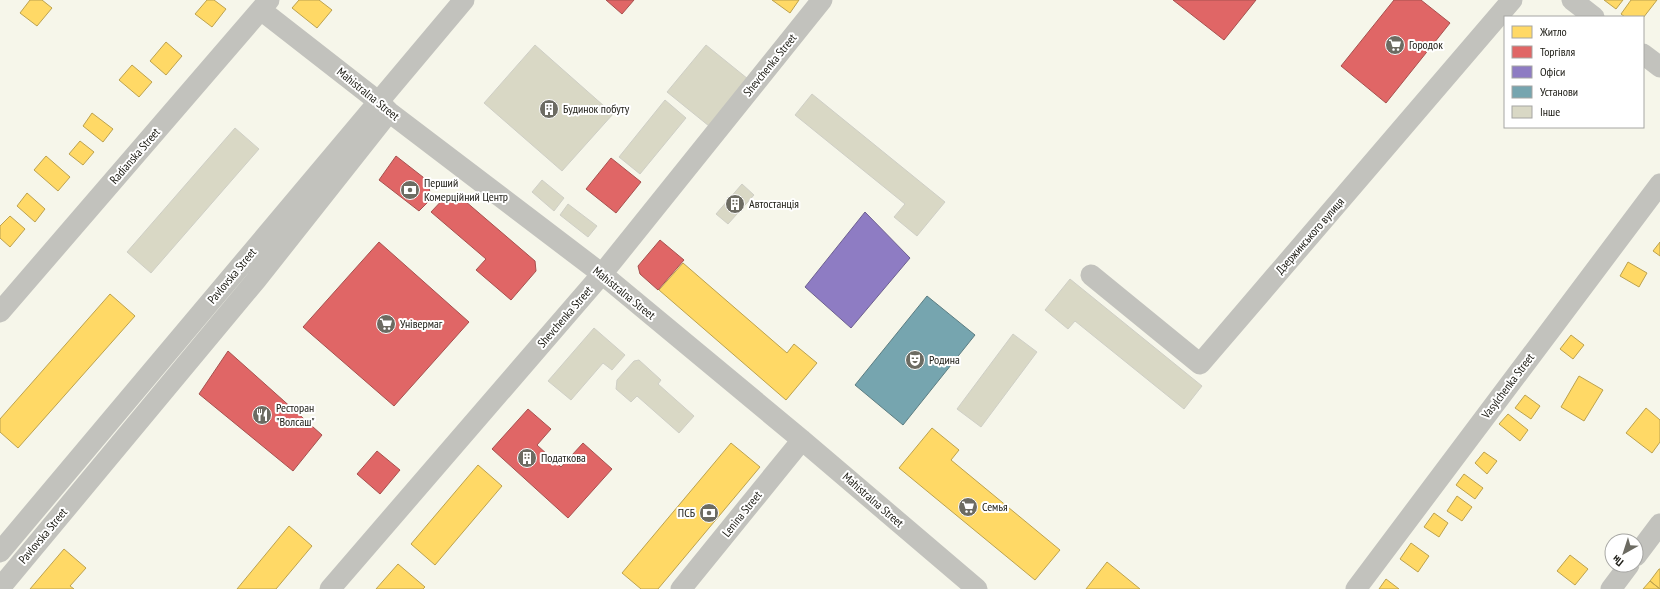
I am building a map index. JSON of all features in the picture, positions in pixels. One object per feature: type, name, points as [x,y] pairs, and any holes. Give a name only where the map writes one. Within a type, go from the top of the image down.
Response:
[{"type":"street","name":"Pavlovska Street","points":[[0,588],[257,279],[464,0]]},
{"type":"street","name":"Shevchenka Street","points":[[330,589],[602,274],[822,0]]},
{"type":"street","name":"Дзержинського вулиця","points":[[1091,274],[1200,364],[1512,0]]},
{"type":"street","points":[[1572,0],[1593,16]]},
{"type":"street","name":"Mahistralna Street","points":[[265,5],[384,107],[602,274],[802,440],[977,589]]},
{"type":"street","name":"Radianska Street","points":[[0,312],[265,5]]},
{"type":"street","points":[[1644,55],[1660,67]]},
{"type":"street","name":"Pavlovska Street","points":[[0,552],[384,107]]},
{"type":"street","name":"Vasylchenka Street","points":[[1356,589],[1660,184]]},
{"type":"street","name":"Lenina Street","points":[[682,589],[802,440]]},
{"type":"street","points":[[1644,545],[1660,524]]},
{"type":"street","points":[[1611,589],[1623,573]]},
{"type":"building: Житло","points":[[30,0],[42,0],[52,8],[37,26],[20,13]]},
{"type":"building: Житло","points":[[207,0],[214,0],[226,9],[212,27],[195,14]]},
{"type":"building: Житло","points":[[299,0],[319,0],[332,10],[317,28],[292,8]]},
{"type":"building: Житло","points":[[772,0],[799,0],[790,13]]},
{"type":"building: Житло","points":[[1604,0],[1623,0],[1616,9]]},
{"type":"building: Житло","points":[[1631,0],[1657,0],[1644,17],[1624,16],[1621,14]]},
{"type":"building: Житло","points":[[166,42],[182,56],[166,75],[150,61]]},
{"type":"building: Житло","points":[[132,65],[152,82],[139,97],[119,80]]},
{"type":"building: Житло","points":[[92,113],[113,129],[103,142],[83,126]]},
{"type":"building: Житло","points":[[80,141],[94,152],[83,165],[69,154]]},
{"type":"building: Житло","points":[[46,156],[70,177],[58,191],[34,170]]},
{"type":"building: Житло","points":[[27,193],[45,209],[35,222],[17,206]]},
{"type":"building: Житло","points":[[10,216],[25,229],[10,247],[0,238],[0,226]]},
{"type":"building: Житло","points":[[1660,242],[1660,256],[1653,251]]},
{"type":"building: Житло","points":[[1628,262],[1647,273],[1639,287],[1620,276]]},
{"type":"building: Житло","points":[[683,263],[787,353],[794,344],[817,363],[786,400],[659,290]]},
{"type":"building: Житло","points":[[110,294],[135,316],[18,448],[0,432],[0,419]]},
{"type":"building: Житло","points":[[1571,335],[1584,345],[1573,359],[1560,349]]},
{"type":"building: Житло","points":[[1579,376],[1603,390],[1584,421],[1561,407]]},
{"type":"building: Житло","points":[[1525,395],[1540,406],[1531,419],[1515,408]]},
{"type":"building: Житло","points":[[1646,408],[1660,420],[1660,442],[1652,453],[1626,433]]},
{"type":"building: Житло","points":[[1508,414],[1528,430],[1520,441],[1499,424]]},
{"type":"building: Житло","points":[[932,428],[959,450],[951,460],[1060,550],[1035,580],[899,468]]},
{"type":"building: Житло","points":[[731,443],[760,467],[658,589],[641,589],[622,573]]},
{"type":"building: Житло","points":[[1484,452],[1497,461],[1487,474],[1475,463]]},
{"type":"building: Житло","points":[[478,465],[502,486],[435,565],[411,544]]},
{"type":"building: Житло","points":[[1464,474],[1483,488],[1475,499],[1456,485]]},
{"type":"building: Житло","points":[[1457,496],[1472,507],[1462,521],[1447,511]]},
{"type":"building: Житло","points":[[1434,513],[1448,523],[1439,537],[1424,527]]},
{"type":"building: Житло","points":[[289,526],[312,546],[276,589],[237,589]]},
{"type":"building: Житло","points":[[1411,543],[1429,556],[1418,572],[1400,559]]},
{"type":"building: Житло","points":[[64,549],[86,568],[70,586],[74,589],[30,589]]},
{"type":"building: Житло","points":[[1570,555],[1588,569],[1575,585],[1557,571]]},
{"type":"building: Житло","points":[[1107,562],[1140,589],[1086,589]]},
{"type":"building: Житло","points":[[398,564],[425,587],[423,589],[376,589]]},
{"type":"building: Житло","points":[[1660,569],[1660,589],[1650,581]]},
{"type":"building: Житло","points":[[1386,579],[1399,589],[1379,589]]},
{"type":"building: Житло","points":[[1650,581],[1660,589],[1643,589]]},
{"type":"building: Торгівля","points":[[606,0],[634,0],[622,14]]},
{"type":"building: Торгівля","points":[[1173,0],[1256,0],[1224,40]]},
{"type":"building: Торгівля","name":"Городок","points":[[1394,0],[1421,0],[1450,23],[1386,103],[1341,66]]},
{"type":"building: Торгівля","name":"Перший Комерційний Центр","points":[[396,156],[428,181],[431,199],[419,211],[379,180]]},
{"type":"building: Торгівля","points":[[611,158],[641,182],[616,213],[586,189]]},
{"type":"building: Торгівля","points":[[447,195],[458,195],[535,261],[536,271],[511,300],[476,270],[486,259],[431,212]]},
{"type":"building: Торгівля","points":[[660,240],[684,260],[658,290],[640,274],[638,266]]},
{"type":"building: Торгівля","name":"Універмаг","points":[[379,242],[469,322],[394,406],[303,327]]},
{"type":"building: Торгівля","name":"Ресторан \"Волсаш\"","points":[[228,351],[322,435],[293,471],[199,394]]},
{"type":"building: Торгівля","name":"Податкова","points":[[528,409],[551,429],[537,445],[561,467],[583,443],[612,469],[568,518],[492,449]]},
{"type":"building: Торгівля","points":[[377,451],[400,470],[380,494],[357,474]]},
{"type":"building: Офіси","points":[[865,212],[910,258],[851,328],[805,287]]},
{"type":"building: Установи","name":"Родина","points":[[927,296],[975,335],[903,425],[855,385]]},
{"type":"building: Інше","name":"Будинок побуту","points":[[535,45],[613,114],[562,171],[484,103]]},
{"type":"building: Інше","points":[[706,45],[748,79],[709,126],[667,92]]},
{"type":"building: Інше","points":[[812,94],[945,202],[917,236],[894,217],[905,204],[795,115]]},
{"type":"building: Інше","points":[[665,100],[686,118],[640,174],[619,157]]},
{"type":"building: Інше","points":[[235,128],[259,149],[151,273],[127,252]]},
{"type":"building: Інше","points":[[542,180],[564,198],[554,211],[532,192]]},
{"type":"building: Інше","name":"Автостанція","points":[[742,184],[754,195],[728,224],[716,214]]},
{"type":"building: Інше","points":[[568,204],[597,226],[588,237],[560,215]]},
{"type":"building: Інше","points":[[1070,279],[1202,386],[1184,409],[1075,321],[1068,329],[1045,310]]},
{"type":"building: Інше","points":[[594,328],[625,355],[612,370],[603,363],[571,400],[548,381]]},
{"type":"building: Інше","points":[[1013,334],[1037,352],[981,427],[957,409]]},
{"type":"building: Інше","points":[[639,360],[661,380],[658,384],[694,416],[679,433],[637,396],[631,402],[616,389],[617,380],[634,361]]},
{"type":"place","name":"Городок","points":[[1395,45]]},
{"type":"place","name":"Будинок побуту","points":[[549,109]]},
{"type":"place","name":"Перший Комерційний Центр","points":[[410,190]]},
{"type":"place","name":"Автостанція","points":[[735,204]]},
{"type":"place","name":"Універмаг","points":[[386,324]]},
{"type":"place","name":"Родина","points":[[915,360]]},
{"type":"place","name":"Ресторан \"Волсаш\"","points":[[262,415]]},
{"type":"place","name":"Податкова","points":[[527,458]]},
{"type":"place","name":"Семья","points":[[968,507]]},
{"type":"place","name":"ПСБ","points":[[709,513]]}]
